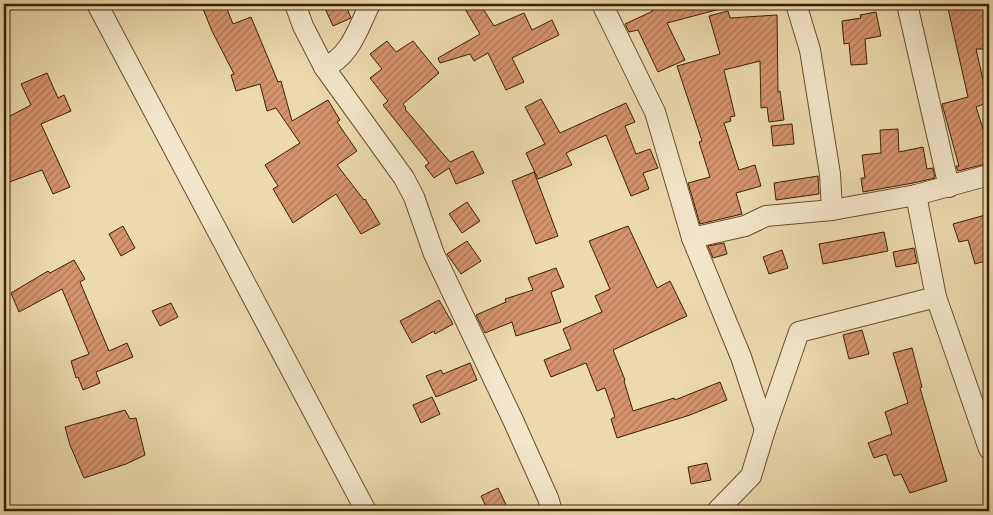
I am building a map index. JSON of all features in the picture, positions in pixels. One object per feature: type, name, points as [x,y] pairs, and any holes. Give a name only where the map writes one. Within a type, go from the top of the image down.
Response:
[{"type":"street","points":[[97,4],[366,511]]},
{"type":"street","points":[[295,4],[303,26],[324,66],[404,178],[414,198],[434,254],[514,420],[552,511]]},
{"type":"street","points":[[324,66],[338,60],[348,48],[370,4]]},
{"type":"street","points":[[602,4],[655,112],[692,238],[740,357],[765,430]]},
{"type":"street","points":[[796,4],[810,50],[830,174],[832,210]]},
{"type":"street","points":[[907,4],[949,187]]},
{"type":"street","points":[[692,238],[745,226],[766,216],[832,210],[916,196],[989,175]]},
{"type":"street","points":[[916,196],[936,297],[989,449]]},
{"type":"street","points":[[717,511],[751,476],[799,332],[936,297]]},
{"type":"building","points":[[201,4],[225,4],[233,24],[251,17],[278,82],[281,81],[292,121],[328,100],[340,120],[337,122],[357,151],[337,165],[365,199],[380,224],[361,234],[336,194],[293,223],[273,189],[278,186],[265,165],[300,143],[276,108],[267,111],[260,84],[236,91],[231,75],[234,74],[212,31]]},
{"type":"building","points":[[323,4],[345,4],[351,18],[333,26]]},
{"type":"building","points":[[462,4],[480,4],[494,26],[524,13],[532,30],[552,20],[559,35],[512,58],[524,82],[506,90],[488,53],[474,61],[470,54],[440,63],[438,58],[480,34]]},
{"type":"building","points":[[650,4],[719,4],[720,9],[667,23],[685,60],[658,72],[638,30],[629,32],[625,24],[653,11]]},
{"type":"building","points":[[947,4],[989,4],[989,49],[976,49],[984,84],[989,82],[989,102],[976,107],[989,147],[984,148],[989,163],[958,171],[956,166],[959,166],[942,104],[968,97]]},
{"type":"building","points":[[728,11],[730,18],[777,15],[778,92],[780,91],[784,120],[769,122],[767,107],[761,108],[760,61],[724,70],[735,116],[730,117],[731,121],[724,123],[739,170],[755,165],[761,186],[736,193],[742,214],[700,224],[688,183],[710,177],[699,142],[702,141],[677,66],[720,54],[709,16]]},
{"type":"building","points":[[876,12],[881,36],[865,39],[867,64],[851,65],[849,43],[844,44],[842,21],[861,18],[860,15]]},
{"type":"building","points":[[387,41],[396,52],[413,41],[439,73],[403,104],[405,109],[450,162],[473,151],[484,173],[456,184],[449,168],[434,178],[425,166],[429,163],[383,105],[388,101],[370,78],[382,69],[370,54]]},
{"type":"building","points":[[47,73],[58,98],[64,95],[71,111],[41,124],[70,187],[53,194],[42,170],[4,184],[4,119],[31,105],[21,84]]},
{"type":"building","points":[[541,99],[560,133],[626,103],[635,122],[625,126],[636,154],[650,149],[658,168],[643,173],[649,189],[631,196],[606,135],[566,153],[572,165],[538,179],[526,153],[545,144],[525,107]]},
{"type":"building","points":[[792,124],[794,144],[773,146],[771,126]]},
{"type":"building","points":[[898,129],[899,152],[923,147],[927,169],[933,168],[935,178],[863,192],[861,178],[865,178],[862,155],[881,153],[880,130]]},
{"type":"building","points":[[534,172],[558,236],[536,244],[512,181]]},
{"type":"building","points":[[818,176],[819,194],[776,200],[774,183]]},
{"type":"building","points":[[467,202],[480,221],[462,233],[449,214]]},
{"type":"building","points":[[989,214],[989,260],[975,264],[968,240],[959,242],[953,224]]},
{"type":"building","points":[[123,226],[135,248],[121,256],[109,234]]},
{"type":"building","points":[[628,226],[657,288],[670,281],[687,316],[613,350],[625,380],[633,411],[674,398],[675,400],[720,382],[727,400],[690,415],[617,438],[611,419],[615,417],[605,388],[597,391],[586,363],[551,377],[544,360],[571,349],[563,329],[602,312],[595,296],[610,289],[589,241]]},
{"type":"building","points":[[884,232],[888,251],[823,264],[819,244]]},
{"type":"building","points":[[467,241],[481,261],[461,274],[447,254]]},
{"type":"building","points":[[724,243],[727,254],[713,258],[708,246]]},
{"type":"building","points":[[914,248],[917,263],[896,267],[893,252]]},
{"type":"building","points":[[782,250],[788,268],[769,274],[763,257]]},
{"type":"building","points":[[74,260],[85,279],[80,282],[109,351],[127,343],[133,357],[96,372],[100,383],[83,390],[78,377],[76,378],[71,361],[89,354],[62,289],[19,312],[11,293],[48,271],[50,273]]},
{"type":"building","points":[[556,268],[564,287],[551,292],[561,322],[516,336],[512,322],[485,333],[476,315],[506,302],[505,299],[533,290],[528,278]]},
{"type":"building","points":[[439,300],[453,324],[435,334],[434,331],[412,343],[400,321]]},
{"type":"building","points":[[171,303],[178,317],[160,326],[152,311]]},
{"type":"building","points":[[862,330],[869,354],[849,359],[843,335]]},
{"type":"building","points":[[912,348],[922,387],[920,388],[947,481],[910,493],[901,474],[894,476],[886,454],[874,458],[868,443],[892,434],[885,412],[908,403],[893,353]]},
{"type":"building","points":[[470,363],[477,380],[436,397],[426,376],[441,370],[443,374]]},
{"type":"building","points":[[432,397],[440,414],[421,423],[413,405]]},
{"type":"building","points":[[125,410],[130,419],[136,418],[145,455],[126,464],[84,478],[70,445],[65,427]]},
{"type":"building","points":[[707,463],[711,480],[691,484],[688,467]]},
{"type":"building","points":[[498,488],[509,511],[488,511],[481,496]]}]
